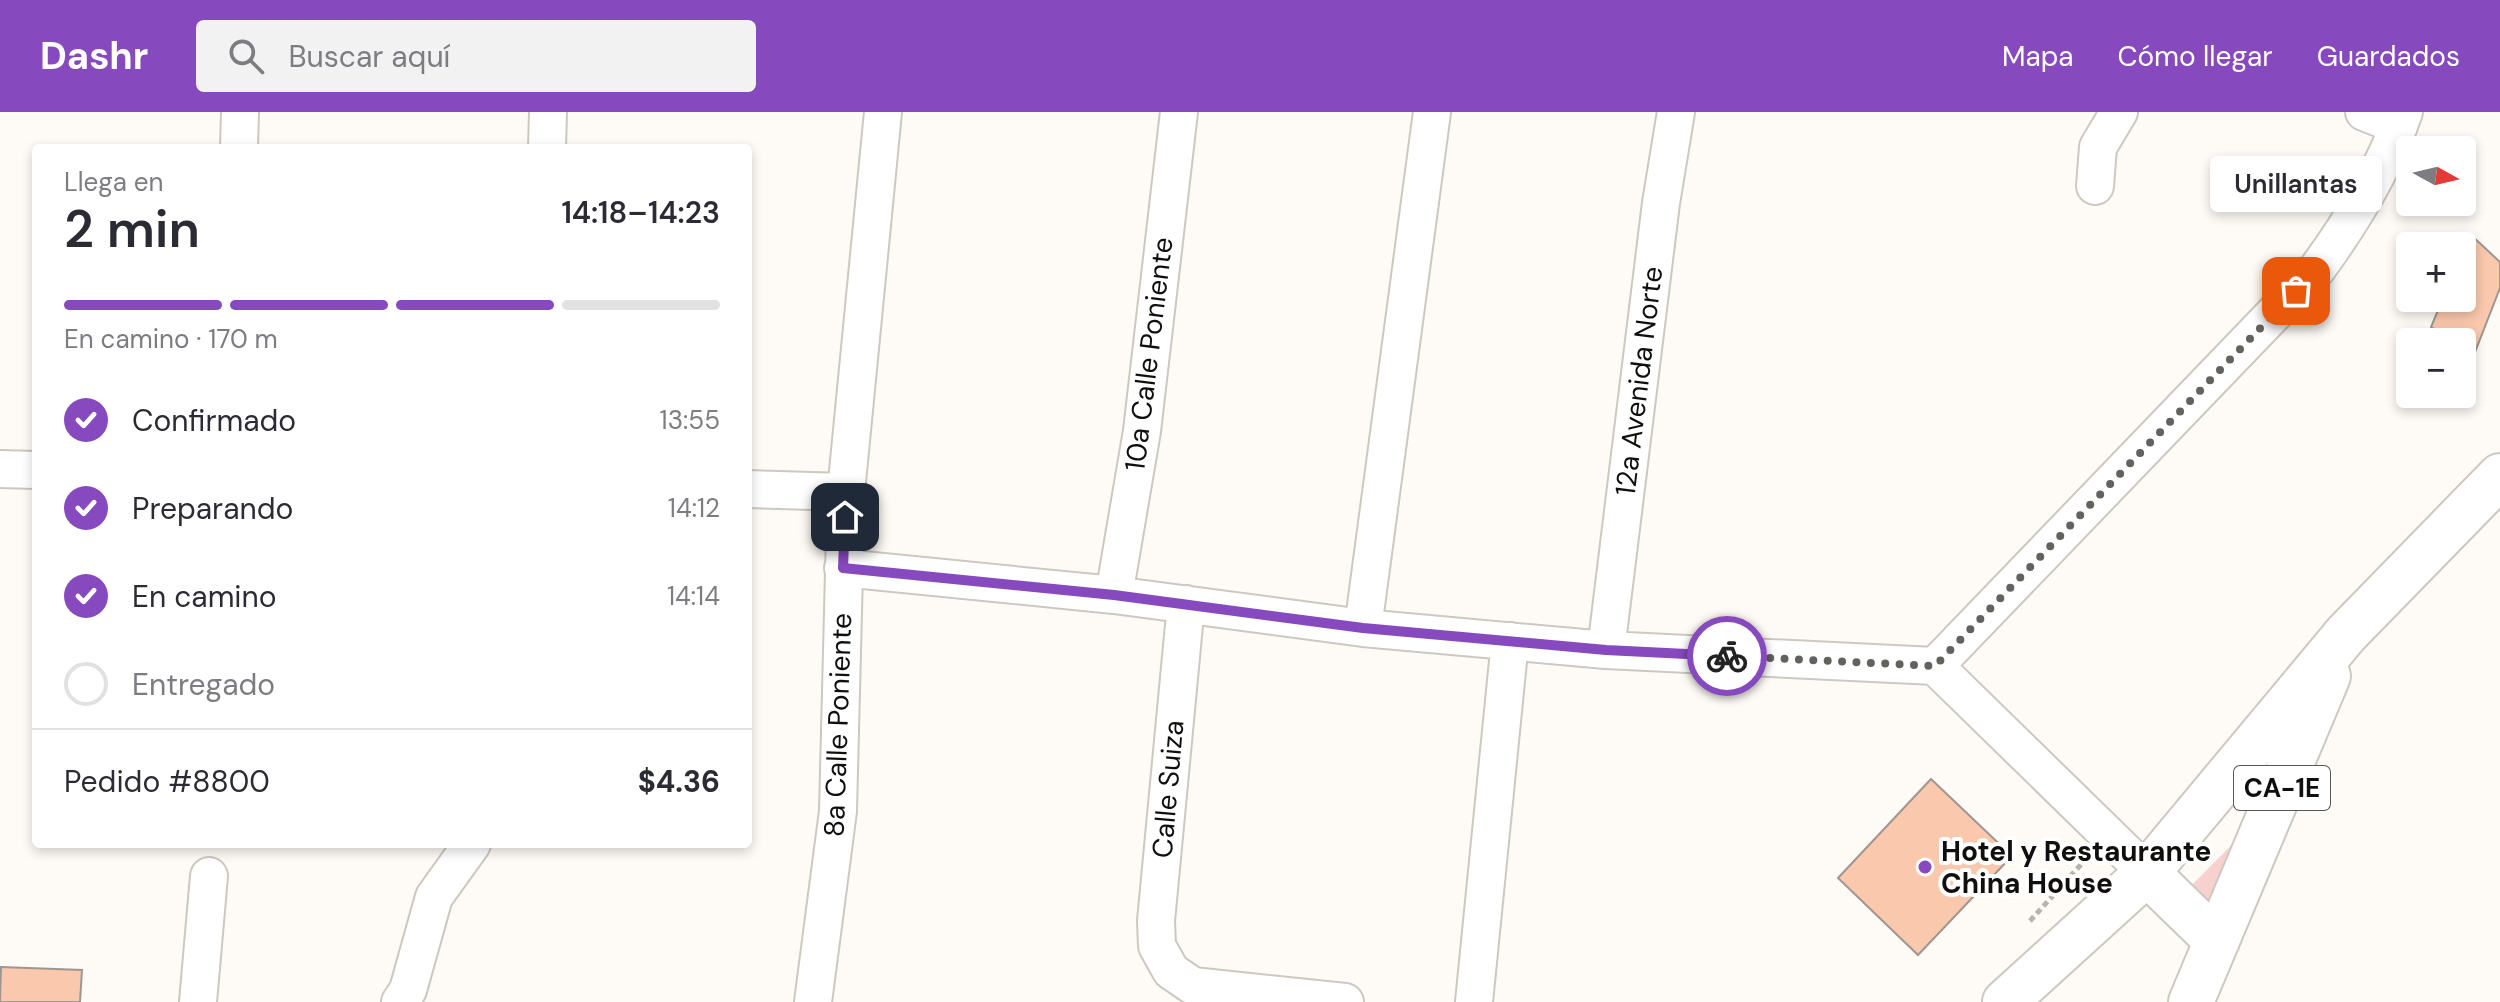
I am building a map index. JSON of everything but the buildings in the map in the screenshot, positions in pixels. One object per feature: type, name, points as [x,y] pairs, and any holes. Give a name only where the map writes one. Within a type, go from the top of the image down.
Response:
[{"type":"highway","name":"CA-1E","points":[[2005,1002],[2147,873],[2346,634],[2500,476]]},
{"type":"highway","name":"CA-1E","points":[[2191,1002],[2346,634]]},
{"type":"highway","points":[[2147,873],[2217,941]]},
{"type":"street","points":[[239,144],[240,112]]},
{"type":"street","points":[[547,144],[548,112]]},
{"type":"street","name":"8a Calle Poniente","points":[[813,1002],[838,811],[846,492],[883,112]]},
{"type":"street","name":"10a Calle Poniente","points":[[1114,595],[1142,431],[1179,112]]},
{"type":"street","points":[[1363,628],[1432,112]]},
{"type":"street","name":"12a Avenida Norte","points":[[1606,650],[1661,203],[1676,112]]},
{"type":"street","points":[[2095,186],[2098,147],[2119,112]]},
{"type":"street","points":[[1935,666],[2317,269],[2352,221],[2402,119],[2364,112]]},
{"type":"street","points":[[0,469],[32,470]]},
{"type":"street","points":[[752,489],[846,492]]},
{"type":"street","points":[[843,568],[1114,595],[1363,628],[1606,650],[1935,666],[2147,873]]},
{"type":"street","name":"Calle Suiza","points":[[1186,604],[1156,921],[1157,946],[1171,971],[1193,986],[1345,1002]]},
{"type":"street","points":[[1474,1002],[1510,641]]},
{"type":"street","points":[[400,1002],[408,990],[434,897],[469,848]]},
{"type":"street","points":[[198,1002],[209,876]]},
{"type":"shaded area","points":[[2273,803],[2216,919],[2189,888]]},
{"type":"way so far","points":[[1727,656],[1935,666],[2296,291]]},
{"type":"place","name":"Unillantas","points":[[2296,291]]},
{"type":"place","name":"Hotel y Restaurante China House","points":[[1925,867]]},
{"type":"route","points":[[845,517],[843,568],[1114,595],[1363,628],[1606,650],[1727,656]]}]
